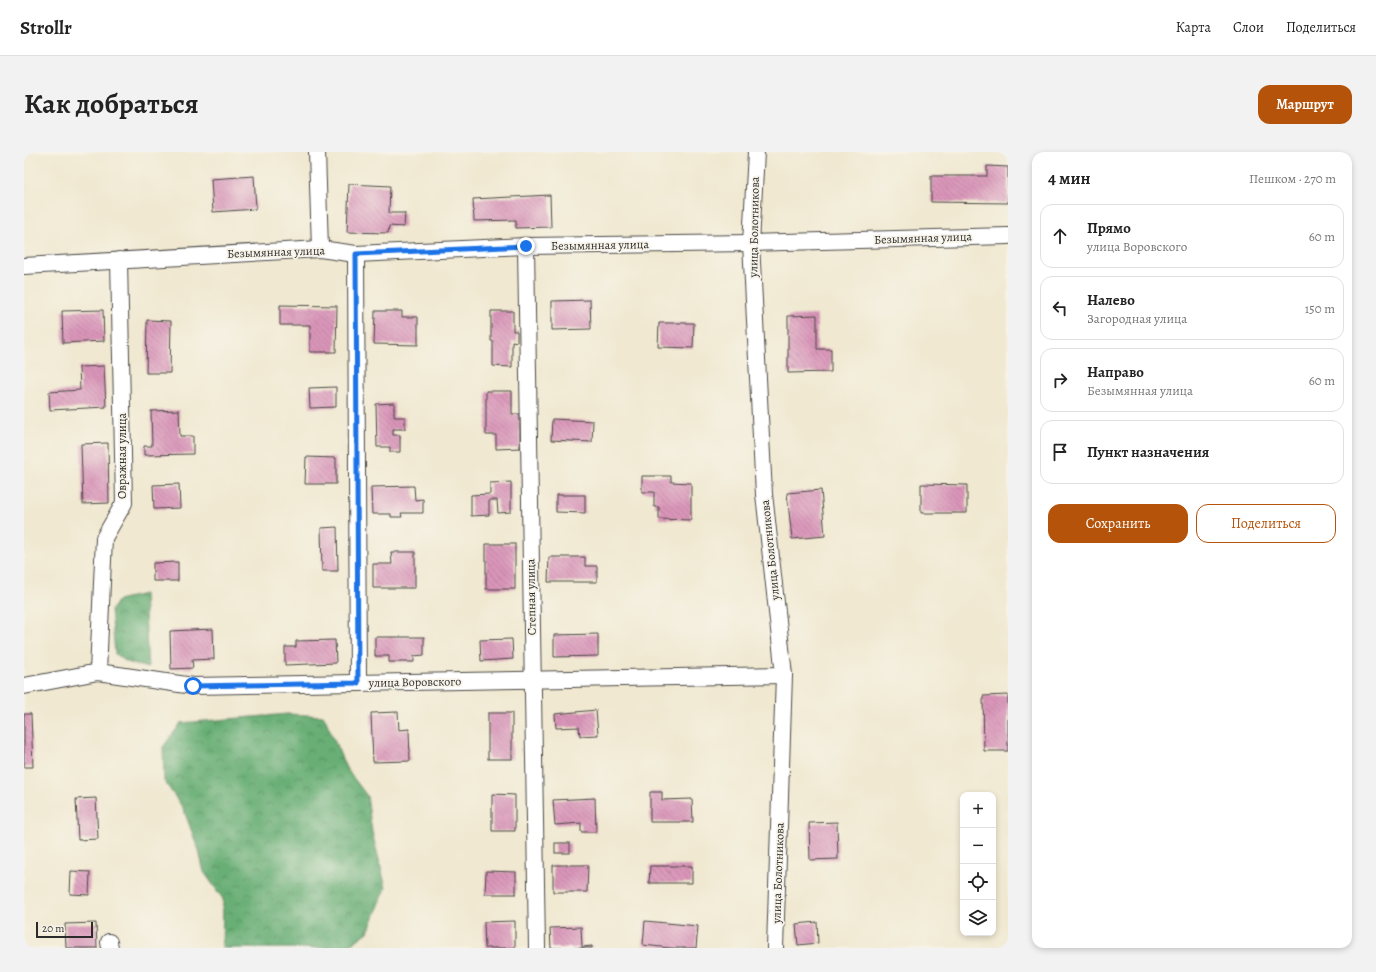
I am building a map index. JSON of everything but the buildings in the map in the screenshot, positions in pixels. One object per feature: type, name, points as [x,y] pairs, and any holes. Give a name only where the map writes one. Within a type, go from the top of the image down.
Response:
[{"type":"street","points":[[318,152],[320,249]]},
{"type":"street","name":"улица Болотникова","points":[[756,152],[751,243],[764,494],[784,675],[775,948]]},
{"type":"street","name":"Безымянная улица","points":[[24,266],[320,249],[356,254],[526,246],[751,243],[1008,236]]},
{"type":"street","name":"Степная улица","points":[[526,246],[537,948]]},
{"type":"street","points":[[356,254],[358,683]]},
{"type":"street","name":"Овражная улица","points":[[98,672],[104,538],[124,503],[119,260]]},
{"type":"street","name":"улица Воровского","points":[[24,686],[98,672],[193,686],[784,675]]},
{"type":"green space","points":[[144,594],[148,668],[127,662],[115,654],[111,610],[118,600]]},
{"type":"green space","points":[[288,714],[324,716],[346,768],[367,796],[372,832],[386,888],[368,932],[346,948],[222,948],[223,899],[204,872],[199,851],[183,808],[164,781],[163,747],[181,723]]},
{"type":"route","points":[[193,686],[358,683],[356,254],[526,246]]}]
